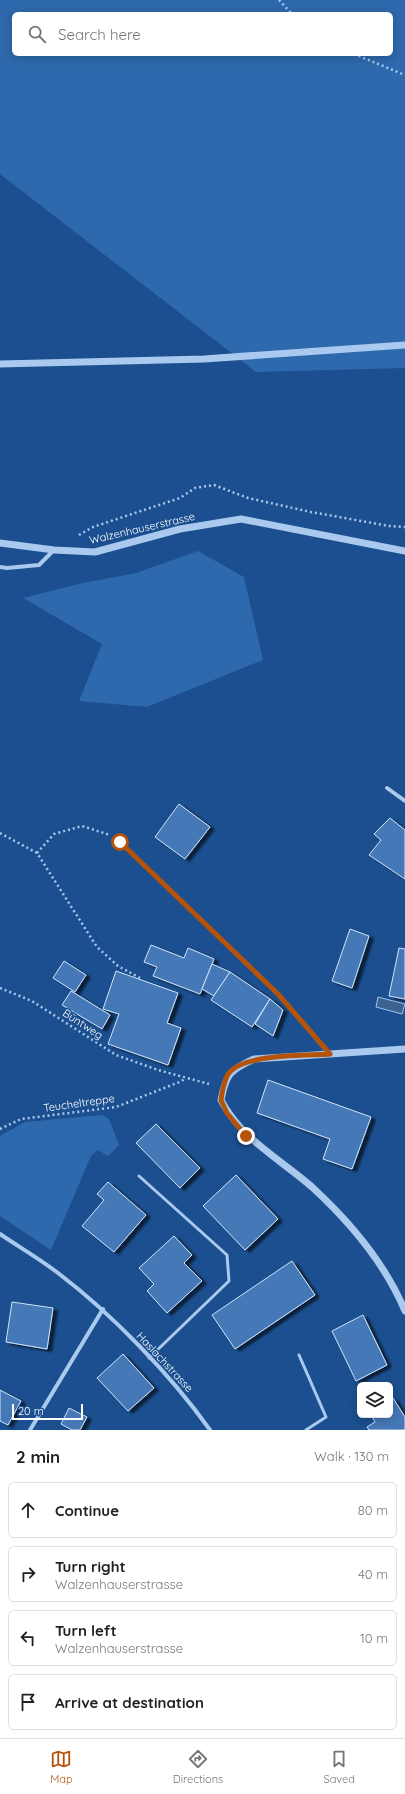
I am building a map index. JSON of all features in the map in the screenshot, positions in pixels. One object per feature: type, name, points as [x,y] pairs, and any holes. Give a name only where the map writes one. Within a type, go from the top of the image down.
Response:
[{"type":"street","points":[[0,364],[204,360],[405,345]]},
{"type":"street","name":"Walzenhauserstrasse","points":[[0,543],[54,550],[95,552],[180,529],[241,519],[405,551]]},
{"type":"street","points":[[0,567],[7,568],[39,565],[54,550]]},
{"type":"street","points":[[387,788],[405,801]]},
{"type":"street","points":[[405,1049],[254,1059],[240,1065],[228,1075],[221,1100],[227,1113],[246,1136],[312,1188],[355,1231],[384,1270],[405,1311]]},
{"type":"street","name":"Haslachstrasse","points":[[0,1234],[58,1272],[103,1309],[194,1406],[210,1430]]},
{"type":"street","points":[[30,1430],[103,1309]]},
{"type":"lane","points":[[120,842],[278,994],[330,1054]]},
{"type":"lane","points":[[139,1176],[227,1255],[229,1281],[149,1358]]},
{"type":"lane","points":[[299,1356],[326,1417],[306,1430]]},
{"type":"path","points":[[279,0],[290,12]]},
{"type":"path","points":[[359,56],[405,75]]},
{"type":"path","points":[[37,853],[54,834],[82,826],[107,834],[120,842]]},
{"type":"path","points":[[0,833],[37,853],[98,947],[118,966],[140,978]]},
{"type":"path","name":"Büntweg","points":[[0,988],[32,1001],[116,1055],[158,1070],[223,1089]]},
{"type":"path","name":"Teucheltreppe","points":[[0,1129],[21,1119],[116,1107],[182,1081],[186,1078]]},
{"type":"shaded area","points":[[0,0],[405,0],[405,368],[256,372],[0,174]]},
{"type":"shaded area","points":[[198,551],[244,577],[263,660],[147,707],[79,701],[102,644],[23,598],[83,583],[136,573]]},
{"type":"shaded area","points":[[378,997],[405,1004],[402,1014],[376,1007]]},
{"type":"shaded area","points":[[102,1115],[109,1119],[119,1145],[108,1156],[98,1150],[91,1156],[51,1250],[0,1216],[0,1136],[25,1122]]},
{"type":"building","points":[[179,804],[210,827],[185,859],[155,837]]},
{"type":"building","points":[[390,818],[405,830],[405,879],[369,855],[381,840],[374,834]]},
{"type":"building","points":[[350,929],[369,936],[352,988],[332,981]]},
{"type":"building","points":[[151,945],[184,958],[188,948],[214,959],[200,994],[153,976],[157,967],[144,962]]},
{"type":"building","points":[[399,948],[405,949],[405,999],[389,996]]},
{"type":"building","points":[[64,961],[86,975],[75,992],[53,978]]},
{"type":"building","points":[[212,964],[230,972],[214,996],[202,989]]},
{"type":"building","points":[[116,971],[178,993],[167,1023],[181,1028],[168,1065],[108,1044],[119,1014],[103,1009]]},
{"type":"building","points":[[230,972],[270,999],[252,1027],[211,1000]]},
{"type":"building","points":[[71,991],[110,1015],[102,1029],[62,1005]]},
{"type":"building","points":[[270,999],[283,1010],[273,1036],[255,1024]]},
{"type":"building","points":[[268,1080],[371,1117],[352,1169],[323,1159],[330,1139],[257,1113]]},
{"type":"building","points":[[156,1124],[200,1168],[180,1188],[136,1143]]},
{"type":"building","points":[[236,1175],[278,1219],[245,1250],[203,1206]]},
{"type":"building","points":[[108,1182],[146,1215],[114,1252],[82,1226],[104,1200],[97,1194]]},
{"type":"building","points":[[174,1236],[192,1255],[184,1263],[202,1281],[167,1313],[147,1291],[154,1284],[139,1268]]},
{"type":"building","points":[[292,1261],[315,1295],[235,1349],[212,1315]]},
{"type":"building","points":[[12,1302],[53,1308],[47,1349],[6,1342]]},
{"type":"building","points":[[363,1315],[387,1365],[356,1381],[332,1331]]},
{"type":"building","points":[[123,1354],[154,1388],[128,1411],[97,1378]]},
{"type":"building","points":[[0,1390],[21,1401],[8,1425],[0,1421]]},
{"type":"building","points":[[393,1398],[405,1417],[405,1430],[369,1430],[367,1427],[375,1422],[373,1418],[393,1418]]},
{"type":"building","points":[[69,1408],[87,1417],[80,1430],[72,1430],[61,1424]]},
{"type":"route","points":[[120,842],[278,994],[330,1054],[254,1059],[240,1065],[228,1075],[221,1100],[227,1113],[246,1136]]}]
